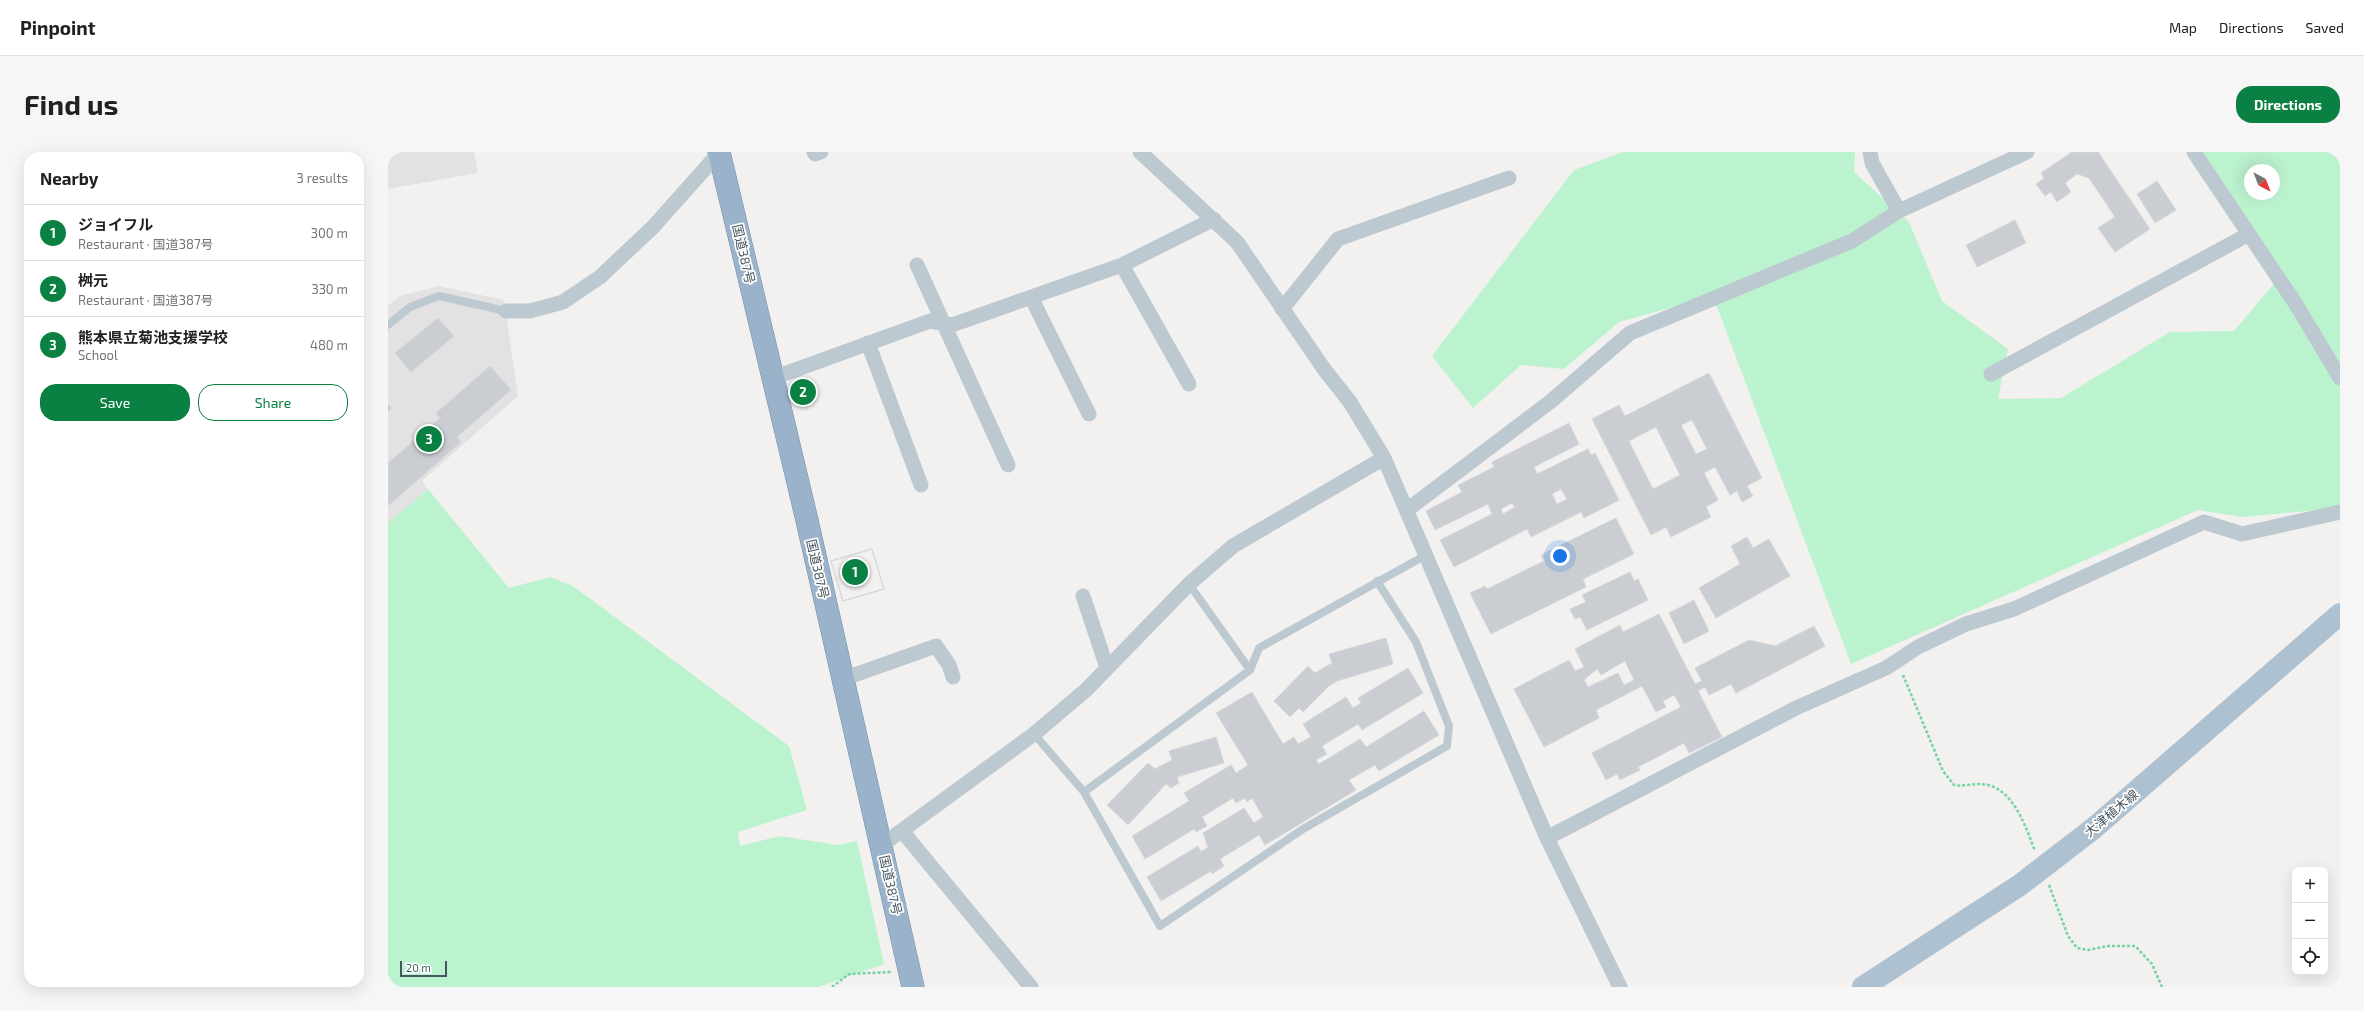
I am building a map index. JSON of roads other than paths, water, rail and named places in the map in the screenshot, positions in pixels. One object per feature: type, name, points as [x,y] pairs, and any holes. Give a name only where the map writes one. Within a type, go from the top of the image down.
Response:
[{"type":"highway","name":"国道387号","points":[[719,153],[773,378],[912,979]]},
{"type":"main road","name":"大津植木線","points":[[1864,987],[1960,926],[2042,868],[2094,828],[2340,614]]},
{"type":"street","points":[[814,152],[815,154],[820,152]]},
{"type":"street","points":[[1140,152],[1237,242],[1282,309],[1350,402],[1384,458],[1546,838],[1620,987]]},
{"type":"street","points":[[1870,152],[1872,163],[1899,211]]},
{"type":"street","points":[[1407,510],[1550,402],[1630,334],[1852,241],[1899,211],[2027,152]]},
{"type":"street","points":[[2194,152],[2298,306],[2340,378]]},
{"type":"street","points":[[506,311],[530,312],[563,302],[600,276],[653,227],[719,153]]},
{"type":"street","points":[[1282,309],[1338,240],[1510,178]]},
{"type":"street","points":[[773,378],[930,321],[952,324],[1122,265],[1214,220]]},
{"type":"street","points":[[1992,374],[2249,234]]},
{"type":"street","points":[[917,265],[1008,465]]},
{"type":"street","points":[[1122,265],[1189,384]]},
{"type":"street","points":[[1031,297],[1089,414]]},
{"type":"street","points":[[868,343],[921,485]]},
{"type":"street","points":[[882,845],[902,832],[1034,734],[1086,690],[1189,584],[1234,546],[1384,458]]},
{"type":"street","points":[[1546,838],[1796,708],[1897,661],[1918,647],[1966,624],[2014,609],[2204,522],[2242,534],[2340,512]]},
{"type":"street","points":[[1083,596],[1107,668]]},
{"type":"street","points":[[843,679],[936,646],[949,665],[953,677]]},
{"type":"street","points":[[902,832],[1031,987]]},
{"type":"lane","points":[[388,325],[410,307],[439,296],[506,311]]},
{"type":"lane","points":[[1084,792],[1250,670],[1258,648],[1377,580],[1426,555]]},
{"type":"lane","points":[[1034,734],[1084,792],[1160,926],[1303,829],[1447,746],[1449,726],[1416,642],[1377,580]]},
{"type":"lane","points":[[1189,584],[1250,670]]},
{"type":"place","name":"桝元","points":[[803,392]]},
{"type":"place","name":"熊本県立菊池支援学校","points":[[429,439]]},
{"type":"place","name":"ジョイフル","points":[[855,572]]}]
